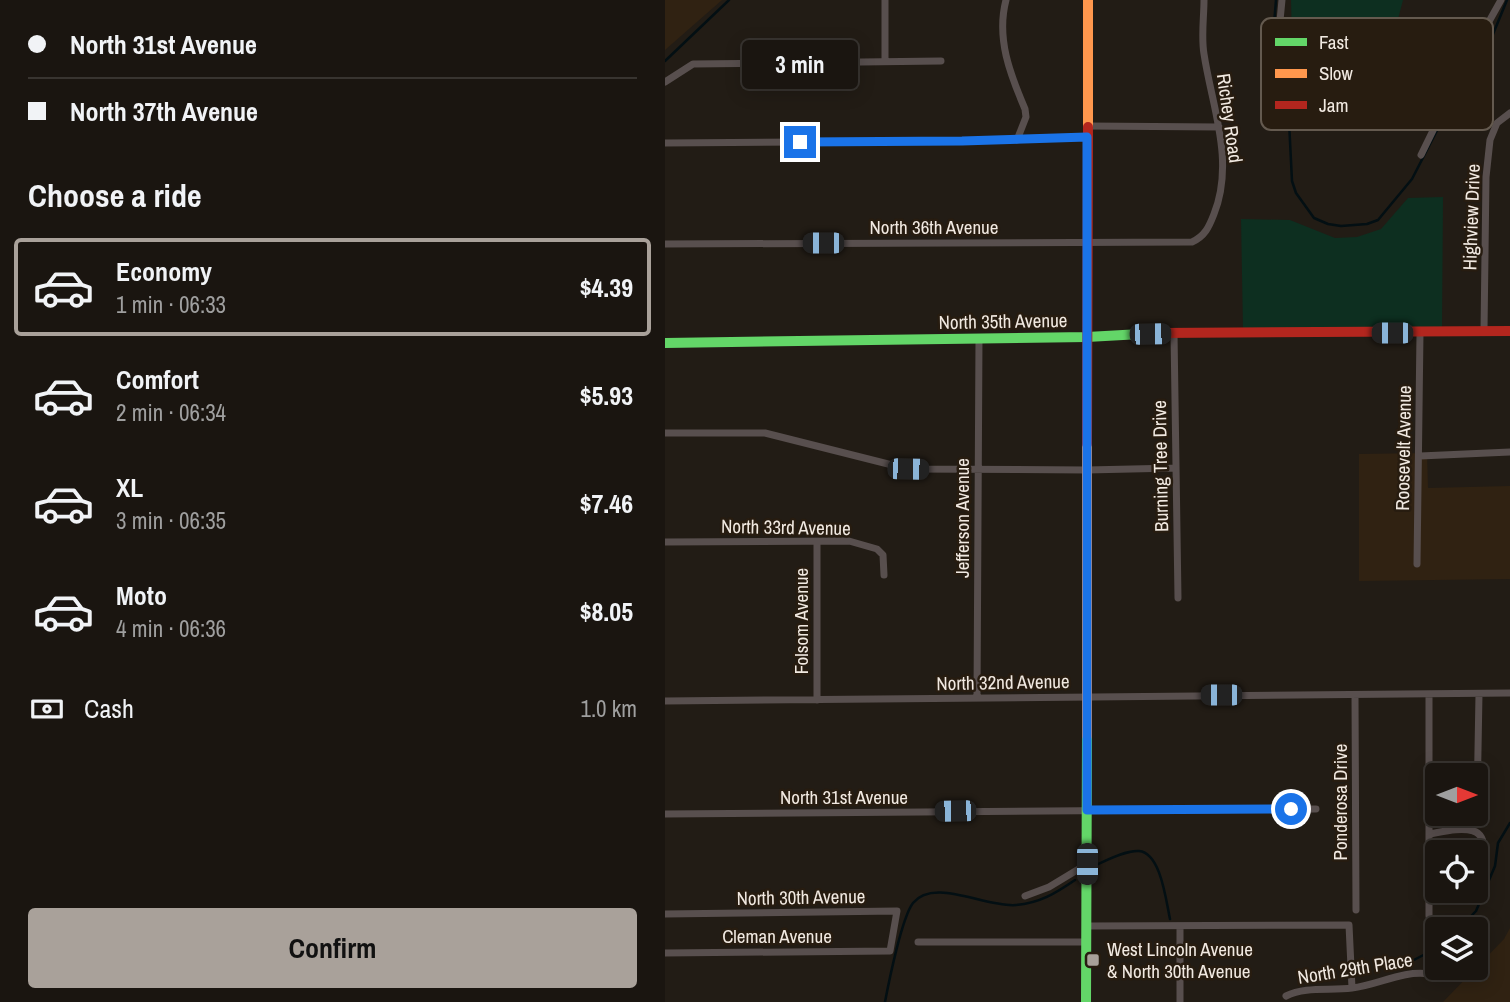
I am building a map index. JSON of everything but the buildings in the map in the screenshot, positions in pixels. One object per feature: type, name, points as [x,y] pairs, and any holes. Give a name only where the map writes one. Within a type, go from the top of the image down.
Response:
[{"type":"street","points":[[885,0],[885,61]]},
{"type":"street","points":[[1006,0],[1003,10],[1005,58],[1025,108],[1025,117],[1017,140]]},
{"type":"street","points":[[1086,1002],[1088,0]]},
{"type":"street","name":"Richey Road","points":[[1202,237],[1210,225],[1220,198],[1223,169],[1219,127],[1203,51],[1204,0]]},
{"type":"street","points":[[1280,18],[1282,0]]},
{"type":"street","points":[[1491,18],[1501,0]]},
{"type":"street","points":[[665,82],[693,64],[941,61]]},
{"type":"street","name":"Highview Drive","points":[[1484,331],[1486,177],[1490,140],[1497,122],[1510,113]]},
{"type":"street","points":[[1088,126],[1219,127]]},
{"type":"street","points":[[1421,155],[1433,130]]},
{"type":"street","points":[[665,143],[1087,137]]},
{"type":"street","name":"North 36th Avenue","points":[[665,244],[1192,242],[1202,237]]},
{"type":"street","name":"North 35th Avenue","points":[[665,343],[1087,337],[1174,333],[1510,331]]},
{"type":"street","name":"Burning Tree Drive","points":[[1174,333],[1178,598]]},
{"type":"street","name":"Roosevelt Avenue","points":[[1417,564],[1420,333]]},
{"type":"street","name":"Jefferson Avenue","points":[[977,698],[979,338]]},
{"type":"street","points":[[665,433],[765,433],[908,469],[1176,468]]},
{"type":"street","points":[[1420,456],[1510,453]]},
{"type":"street","name":"North 33rd Avenue","points":[[665,542],[849,541],[877,549],[883,555],[884,575]]},
{"type":"street","name":"Folsom Avenue","points":[[817,542],[817,700]]},
{"type":"street","name":"North 32nd Avenue","points":[[665,701],[1510,693]]},
{"type":"street","points":[[1429,694],[1429,916]]},
{"type":"street","points":[[1478,763],[1479,694]]},
{"type":"street","name":"Ponderosa Drive","points":[[1355,695],[1356,910]]},
{"type":"street","name":"North 31st Avenue","points":[[665,814],[1316,809]]},
{"type":"street","points":[[1429,834],[1469,830],[1477,831],[1483,840]]},
{"type":"street","points":[[1024,896],[1049,887],[1087,864]]},
{"type":"street","name":"North 30th Avenue","points":[[665,914],[897,911],[890,951]]},
{"type":"street","points":[[1087,926],[1349,925],[1352,988]]},
{"type":"street","points":[[1180,926],[1180,1002]]},
{"type":"street","points":[[918,942],[1086,942]]},
{"type":"street","name":"Cleman Avenue","points":[[665,953],[890,951]]},
{"type":"street","name":"North 29th Place","points":[[1286,996],[1298,990],[1352,988],[1414,972],[1425,973]]},
{"type":"shaded area","points":[[665,0],[722,0],[665,50]]},
{"type":"shaded area","points":[[1427,453],[1428,488],[1510,486],[1510,579],[1359,581],[1359,454]]},
{"type":"shaded area","points":[[1510,928],[1510,1002],[1443,1002],[1464,980],[1488,980],[1488,956],[1504,939]]},
{"type":"green space","points":[[1291,0],[1403,0],[1398,18],[1291,18]]},
{"type":"green space","points":[[1443,197],[1442,329],[1243,329],[1241,219],[1290,220],[1335,238],[1357,237],[1381,229],[1408,198]]},
{"type":"waterway","points":[[665,61],[729,0]]},
{"type":"waterway","points":[[1275,18],[1276,0]]},
{"type":"waterway","points":[[1493,34],[1507,0]]},
{"type":"waterway","points":[[1289,130],[1292,181],[1296,193],[1314,218],[1341,226],[1367,224],[1378,220],[1412,179],[1437,130]]},
{"type":"waterway","points":[[1470,917],[1476,911],[1495,866],[1498,843],[1510,823]]},
{"type":"waterway","points":[[1096,865],[1128,852],[1139,851],[1146,854],[1153,860],[1161,879],[1170,919]]},
{"type":"waterway","points":[[885,1002],[905,921],[913,903],[922,896],[947,893],[1016,905],[1047,897],[1075,880]]},
{"type":"waterway","points":[[1408,963],[1425,954]]},
{"type":"traffic: fast","points":[[665,343],[1087,337],[1159,333]]},
{"type":"traffic: fast","points":[[1086,1002],[1087,736]]},
{"type":"traffic: slow","points":[[1088,0],[1088,127]]},
{"type":"traffic: slow","points":[[1087,444],[1087,736]]},
{"type":"traffic: jam","points":[[1087,444],[1088,127]]},
{"type":"traffic: jam","points":[[1159,333],[1510,331]]},
{"type":"place","name":"West Lincoln Avenue & North 30th Avenue","points":[[1093,960]]},
{"type":"route","points":[[800,142],[1087,137],[1087,810],[1291,809]]}]
